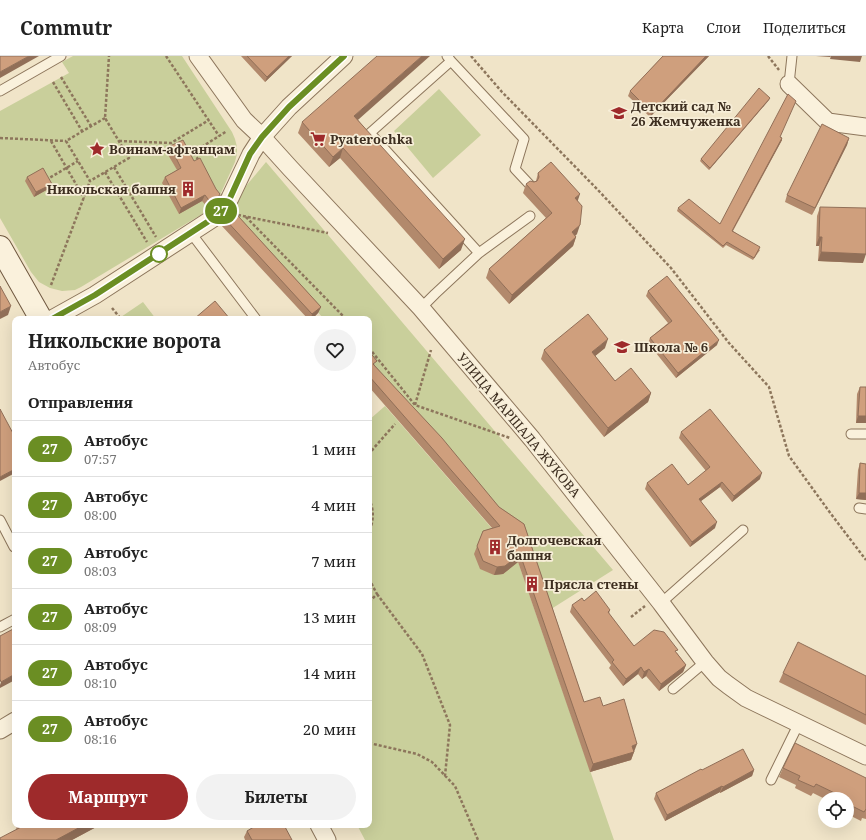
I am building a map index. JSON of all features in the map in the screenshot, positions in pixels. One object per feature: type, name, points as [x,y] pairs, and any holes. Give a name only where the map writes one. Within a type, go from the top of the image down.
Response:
[{"type":"street","name":"УЛИЦА МАРШАЛА ЖУКОВА","points":[[198,56],[244,120],[262,137],[300,180],[421,308],[532,439],[719,678],[746,698],[866,756]]},
{"type":"street","points":[[57,316],[95,295],[191,233],[225,213],[230,198],[250,154],[262,137],[337,58]]},
{"type":"street","points":[[789,84],[828,122],[866,127]]},
{"type":"street","points":[[0,246],[39,316]]},
{"type":"street","points":[[0,730],[12,723]]},
{"type":"street","points":[[321,828],[327,840]]},
{"type":"lane","points":[[0,91],[61,56]]},
{"type":"lane","points":[[789,84],[792,56]]},
{"type":"lane","points":[[480,253],[370,133],[449,58],[524,139],[514,169],[530,185]]},
{"type":"lane","points":[[421,308],[480,253],[530,216]]},
{"type":"lane","points":[[191,233],[254,316]]},
{"type":"lane","points":[[851,434],[866,434]]},
{"type":"lane","points":[[0,520],[12,543]]},
{"type":"lane","points":[[661,603],[743,530]]},
{"type":"lane","points":[[0,627],[12,621]]},
{"type":"lane","points":[[674,689],[705,662]]},
{"type":"lane","points":[[771,780],[798,723]]},
{"type":"path","points":[[51,285],[90,181],[128,158],[105,118],[109,56]]},
{"type":"path","points":[[166,56],[219,136]]},
{"type":"path","points":[[471,56],[502,92],[597,188],[671,268],[729,343],[769,387],[789,456],[866,560]]},
{"type":"path","points":[[61,77],[91,126]]},
{"type":"path","points":[[53,82],[82,131]]},
{"type":"path","points":[[0,138],[66,141],[105,118]]},
{"type":"path","points":[[119,142],[171,143],[209,120]]},
{"type":"path","points":[[186,157],[227,131]]},
{"type":"path","points":[[50,140],[84,198]]},
{"type":"path","points":[[66,141],[90,181]]},
{"type":"path","points":[[194,153],[201,165]]},
{"type":"path","points":[[46,180],[78,161]]},
{"type":"path","points":[[114,167],[156,237]]},
{"type":"path","points":[[105,172],[147,243]]},
{"type":"path","points":[[225,213],[328,233]]},
{"type":"path","points":[[246,216],[343,316]]},
{"type":"path","points":[[112,308],[119,316]]},
{"type":"path","points":[[415,405],[431,350]]},
{"type":"path","points":[[372,352],[415,405],[510,438]]},
{"type":"path","points":[[372,451],[395,424]]},
{"type":"path","points":[[372,507],[372,524]]},
{"type":"path","points":[[372,585],[377,594],[422,654],[450,725],[445,776]]},
{"type":"path","points":[[372,599],[377,594]]},
{"type":"path","points":[[372,744],[417,754],[432,762],[455,786],[478,840]]},
{"type":"green space","points":[[73,56],[182,56],[232,132],[237,147],[237,154],[235,162],[220,195],[204,213],[81,287],[75,290],[62,291],[50,288],[39,282],[31,272],[0,218],[0,111],[69,73],[62,62]]},
{"type":"green space","points":[[439,89],[481,135],[433,178],[394,131]]},
{"type":"green space","points":[[266,162],[613,570],[548,611],[529,558],[372,367],[372,316],[321,316],[226,210]]},
{"type":"green space","points":[[143,302],[154,316],[122,316]]},
{"type":"green space","points":[[385,406],[516,556],[614,840],[365,840],[359,828],[372,828],[372,417]]},
{"type":"building","points":[[0,56],[29,56],[0,72]]},
{"type":"building","points":[[247,56],[289,56],[267,77]]},
{"type":"building","points":[[377,56],[422,56],[354,116],[465,239],[443,259],[343,148],[333,157],[302,122]]},
{"type":"building","points":[[663,56],[706,56],[652,113],[630,91]]},
{"type":"building","points":[[759,88],[770,98],[710,168],[701,159]]},
{"type":"building","points":[[788,94],[796,101],[780,137],[782,138],[732,231],[760,247],[754,258],[727,242],[723,246],[678,208],[689,199],[720,224]]},
{"type":"building","points":[[822,124],[849,138],[815,208],[787,195]]},
{"type":"building","name":"Никольская башня","points":[[183,140],[194,161],[200,158],[220,194],[216,201],[211,203],[205,195],[181,208],[165,177],[181,168],[170,146]]},
{"type":"building","points":[[551,162],[580,194],[575,198],[582,206],[580,225],[572,232],[576,237],[512,295],[489,269],[552,213],[526,184],[530,181],[537,181],[539,177],[538,173]]},
{"type":"building","points":[[43,168],[52,184],[36,192],[27,177]]},
{"type":"building","points":[[820,207],[866,208],[866,254],[821,252],[822,237],[819,237]]},
{"type":"building","points":[[233,209],[321,307],[312,314],[224,218],[227,211]]},
{"type":"building","points":[[667,276],[719,340],[678,373],[650,338],[672,321],[648,291]]},
{"type":"building","points":[[0,286],[11,306],[0,312]]},
{"type":"building","points":[[215,301],[228,316],[198,316]]},
{"type":"building","points":[[588,314],[608,339],[592,352],[615,381],[631,368],[651,393],[608,428],[544,350]]},
{"type":"building","points":[[372,355],[377,361],[373,364],[442,438],[499,507],[524,524],[584,702],[600,697],[603,706],[624,699],[637,744],[632,746],[634,752],[593,764],[520,554],[505,566],[497,567],[483,561],[477,546],[483,531],[500,526],[372,379]]},
{"type":"building","points":[[860,387],[866,387],[866,416],[858,416]]},
{"type":"building","points":[[0,409],[12,431],[12,471],[0,477]]},
{"type":"building","points":[[710,409],[762,473],[734,496],[722,482],[699,499],[717,522],[692,542],[647,483],[672,464],[688,485],[710,467],[681,432]]},
{"type":"building","points":[[860,463],[866,464],[866,493],[859,493]]},
{"type":"building","points":[[596,591],[610,610],[608,612],[634,646],[654,630],[664,632],[678,650],[675,651],[686,665],[661,684],[649,669],[644,672],[641,667],[626,679],[612,662],[614,660],[572,605],[582,598],[584,601]]},
{"type":"building","points":[[12,630],[12,676],[1,682],[0,679],[0,636]]},
{"type":"building","points":[[798,642],[866,676],[866,715],[783,673]]},
{"type":"building","points":[[795,743],[866,778],[866,809],[864,812],[854,807],[854,792],[833,792],[816,784],[814,787],[798,780],[800,776],[783,768]]},
{"type":"building","points":[[743,749],[754,770],[667,815],[656,793]]},
{"type":"building","points":[[19,828],[78,828],[56,840],[0,840],[0,838]]},
{"type":"building","points":[[252,828],[286,828],[292,840],[252,840],[247,831]]},
{"type":"bus line","name":"27","points":[[57,316],[95,295],[215,217],[224,208],[230,198],[250,154],[262,137],[289,107],[344,56]]},
{"type":"place","name":"Детский сад № 26 Жемчуженка","points":[[619,113]]},
{"type":"place","name":"Pyaterochka","points":[[318,139]]},
{"type":"place","name":"Воинам-афганцам","points":[[97,149]]},
{"type":"place","name":"Никольская башня","points":[[188,189]]},
{"type":"place","name":"Школа № 6","points":[[622,347]]},
{"type":"place","name":"Долгочевская башня","points":[[495,547]]},
{"type":"place","name":"Прясла стены","points":[[532,584]]}]
